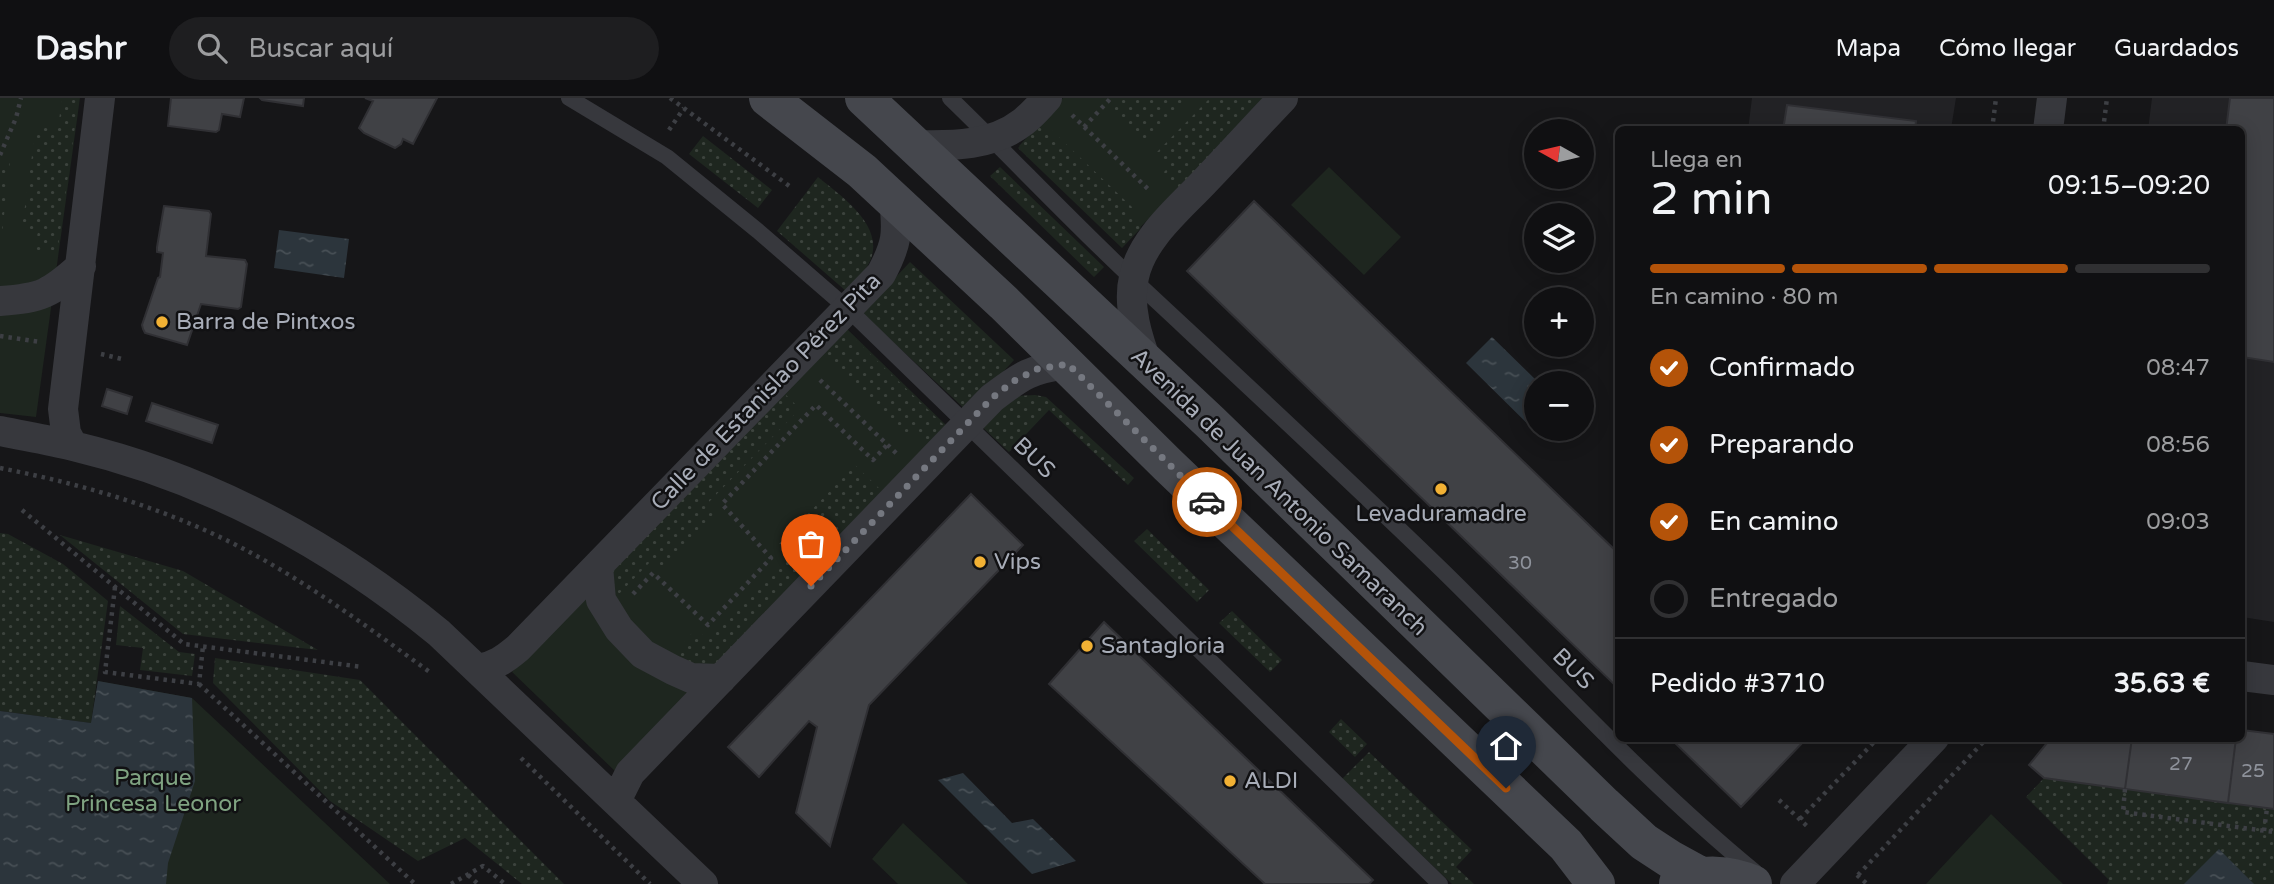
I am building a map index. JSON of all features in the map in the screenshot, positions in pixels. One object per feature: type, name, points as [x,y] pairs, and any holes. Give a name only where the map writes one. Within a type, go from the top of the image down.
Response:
[{"type":"street","points":[[73,446],[66,433],[63,409],[100,98]]},
{"type":"street","points":[[768,98],[862,171],[1068,364],[1168,465],[1566,845],[1596,884]]},
{"type":"street","name":"Avenida de Juan Antonio Samaranch","points":[[864,98],[1210,422],[1604,805],[1688,880]]},
{"type":"street","points":[[1148,366],[1135,322],[1133,279],[1140,256],[1283,98]]},
{"type":"street","points":[[2048,126],[2052,98]]},
{"type":"street","points":[[915,145],[967,145],[992,139],[1058,105]]},
{"type":"street","name":"Calle de Estanislao Pérez Pita","points":[[478,669],[491,667],[504,660],[881,274],[893,252],[898,231],[894,200]]},
{"type":"street","points":[[0,301],[26,299],[50,292],[80,266]]},
{"type":"street","points":[[619,804],[620,793],[630,773],[992,398],[1014,381],[1037,369],[1068,364]]},
{"type":"street","points":[[0,431],[73,446],[185,481],[314,544],[401,602],[478,669],[703,884]]},
{"type":"street","points":[[598,566],[601,600],[619,629],[643,654],[691,678],[722,680]]},
{"type":"street","points":[[2245,676],[2274,680]]},
{"type":"street","points":[[1795,884],[1930,742]]},
{"type":"street","points":[[1688,880],[1726,876],[1753,884]]},
{"type":"lane","name":"BUS","points":[[569,98],[667,157],[848,309],[1440,884]]},
{"type":"lane","name":"BUS","points":[[950,98],[1133,279],[1247,383],[1435,563],[1615,741]]},
{"type":"lane","name":"BUS","points":[[1616,742],[1710,835],[1770,884]]},
{"type":"path","points":[[0,155],[16,118],[21,98]]},
{"type":"path","points":[[670,98],[792,188]]},
{"type":"path","points":[[1084,127],[1111,98]]},
{"type":"path","points":[[1992,126],[1996,98]]},
{"type":"path","points":[[2104,126],[2107,98]]},
{"type":"path","points":[[1058,105],[1156,197]]},
{"type":"path","points":[[660,124],[669,131],[684,108]]},
{"type":"path","points":[[814,374],[905,463]]},
{"type":"path","points":[[612,617],[653,573],[708,625],[771,558],[722,504],[816,405],[873,460],[887,444]]},
{"type":"path","points":[[0,468],[97,490],[187,523],[238,546],[294,578],[435,675]]},
{"type":"path","points":[[22,510],[184,644],[363,667]]},
{"type":"path","points":[[115,587],[105,673],[199,684],[415,884]]},
{"type":"path","points":[[199,684],[203,646]]},
{"type":"path","points":[[1800,819],[1874,742]]},
{"type":"path","points":[[1858,875],[1983,742]]},
{"type":"path","points":[[518,756],[650,884]]},
{"type":"path","points":[[2125,789],[2123,812],[2274,832]]},
{"type":"path","points":[[1779,800],[1806,825]]},
{"type":"path","points":[[2263,831],[2267,808]]},
{"type":"path","points":[[451,884],[483,866],[505,884]]},
{"type":"path","points":[[1852,870],[1867,884]]},
{"type":"path","points":[[468,875],[476,884]]},
{"type":"shaded area","points":[[1752,98],[1956,98],[1951,126],[1748,126]]},
{"type":"shaded area","points":[[2152,98],[2274,98],[2274,622],[2245,617],[2245,126],[2148,126]]},
{"type":"green space","points":[[0,98],[80,98],[36,417],[0,413]]},
{"type":"green space","points":[[62,98],[79,98],[57,254],[35,251],[38,230],[22,228],[36,126],[58,128]]},
{"type":"green space","points":[[1063,98],[1266,98],[1122,246],[1019,146]]},
{"type":"green space","points":[[1122,98],[1182,98],[1186,102],[1147,143],[1112,109]]},
{"type":"green space","points":[[1210,98],[1265,98],[1176,191],[1160,176],[1168,168],[1154,155]]},
{"type":"green space","points":[[1043,122],[1133,208],[1127,214],[1141,228],[1122,248],[1018,148]]},
{"type":"green space","points":[[703,136],[772,190],[758,208],[689,154]]},
{"type":"green space","points":[[3,160],[10,161],[0,252],[0,188]]},
{"type":"green space","points":[[1000,167],[1104,267],[1094,277],[990,176]]},
{"type":"green space","points":[[1329,167],[1401,237],[1364,275],[1291,205]]},
{"type":"green space","points":[[818,177],[860,215],[872,238],[873,251],[868,265],[846,291],[777,231]]},
{"type":"green space","points":[[910,262],[1014,360],[967,411],[862,313]]},
{"type":"green space","points":[[844,326],[948,427],[617,773],[512,672]]},
{"type":"green space","points":[[843,328],[947,428],[929,447],[912,431],[906,437],[819,353]]},
{"type":"green space","points":[[782,391],[800,409],[705,506],[716,517],[662,572],[651,561],[615,598],[608,585],[615,561]]},
{"type":"green space","points":[[1017,396],[1046,397],[1134,478],[1128,485],[1049,410],[1009,452],[980,425]]},
{"type":"green space","points":[[855,465],[886,495],[722,667],[701,673],[669,658],[696,629],[708,640],[787,558],[776,547]]},
{"type":"green space","points":[[1147,529],[1209,590],[1197,602],[1134,541]]},
{"type":"green space","points":[[0,533],[8,534],[63,564],[108,601],[91,723],[0,711]]},
{"type":"green space","points":[[60,535],[183,571],[318,650],[183,634]]},
{"type":"green space","points":[[120,606],[179,652],[195,654],[192,676],[140,670],[143,648],[116,645]]},
{"type":"green space","points":[[1232,611],[1282,660],[1270,672],[1219,623]]},
{"type":"green space","points":[[215,658],[360,680],[564,884],[522,884],[465,838],[418,861],[330,801],[213,683]]},
{"type":"green space","name":"Parque Princesa Leonor","points":[[98,681],[192,698],[390,884],[0,884],[91,723]]},
{"type":"green space","points":[[1341,719],[1367,744],[1355,757],[1329,732]]},
{"type":"green space","points":[[1369,752],[1472,850],[1456,867],[1474,884],[1452,884],[1342,779]]},
{"type":"green space","points":[[2044,778],[2274,809],[2274,884],[2107,884],[2109,880],[2026,797]]},
{"type":"green space","points":[[1991,814],[2063,884],[1926,884]]},
{"type":"green space","points":[[903,823],[968,884],[898,884],[872,859]]},
{"type":"water","points":[[279,230],[349,239],[344,278],[274,268]]},
{"type":"water","points":[[1492,337],[1527,371],[1524,371],[1524,420],[1466,363]]},
{"type":"water","name":"Parque Princesa Leonor","points":[[98,681],[192,698],[195,781],[168,863],[166,884],[0,884],[0,711],[91,723]]},
{"type":"water","points":[[963,773],[1012,823],[1033,819],[1076,861],[1032,874],[938,780]]},
{"type":"water","points":[[2219,849],[2254,884],[2184,884]]},
{"type":"building","points":[[171,98],[244,98],[240,117],[222,114],[219,130],[216,132],[168,126]]},
{"type":"building","points":[[260,98],[304,98],[303,106]]},
{"type":"building","points":[[365,98],[437,98],[413,144],[403,139],[395,148],[359,128],[373,101]]},
{"type":"building","points":[[2230,98],[2274,98],[2274,362],[2245,357],[2245,126],[2226,126]]},
{"type":"building","points":[[1787,105],[1916,121],[1915,126],[1784,126]]},
{"type":"building","points":[[1254,201],[1615,550],[1615,685],[1187,271]]},
{"type":"building","points":[[164,206],[209,211],[211,214],[206,256],[245,260],[247,264],[241,307],[238,309],[201,304],[187,345],[145,333],[142,325],[160,277],[163,253],[157,252],[157,247]]},
{"type":"building","points":[[107,389],[132,397],[127,414],[102,406]]},
{"type":"building","points":[[152,403],[218,425],[212,443],[146,421]]},
{"type":"building","points":[[971,494],[1023,545],[869,705],[830,846],[796,813],[817,727],[809,721],[759,777],[728,747]]},
{"type":"building","points":[[1104,622],[1373,880],[1369,884],[1265,884],[1049,684]]},
{"type":"building","points":[[2245,730],[2274,734],[2274,809],[2228,803],[2236,742],[2245,742]]},
{"type":"building","points":[[1674,742],[1803,742],[1741,807]]},
{"type":"building","points":[[2048,742],[2131,742],[2125,789],[2044,778],[2029,765]]},
{"type":"building","points":[[2131,742],[2236,742],[2228,803],[2125,789]]},
{"type":"way so far","points":[[811,586],[992,398],[1014,381],[1037,369],[1068,364],[1207,502]]},
{"type":"place","name":"Barra de Pintxos","points":[[162,322]]},
{"type":"place","name":"Levaduramadre","points":[[1441,489]]},
{"type":"place","name":"Vips","points":[[980,562]]},
{"type":"place","name":"Santagloria","points":[[1087,646]]},
{"type":"place","name":"ALDI","points":[[1230,781]]},
{"type":"route","points":[[1207,502],[1506,788]]}]
